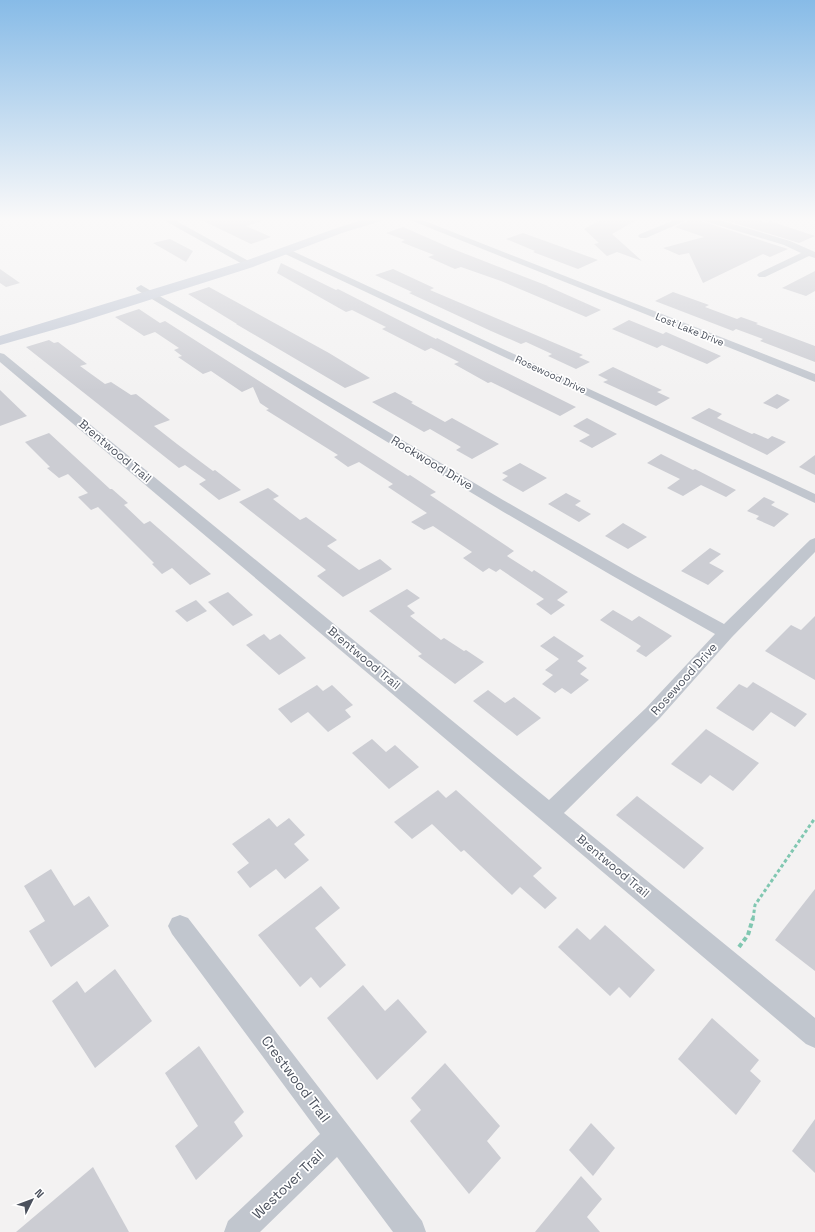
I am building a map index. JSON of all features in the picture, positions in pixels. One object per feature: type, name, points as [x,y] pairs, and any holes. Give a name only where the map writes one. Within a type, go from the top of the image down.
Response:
[{"type":"main road","points":[[0,340],[197,275]]},
{"type":"street","name":"Rosewood Drive","points":[[338,275],[815,499]]},
{"type":"street","name":"Lost Lake Drive","points":[[555,275],[815,378]]},
{"type":"street","name":"Rockwood Drive","points":[[147,291],[498,503],[628,579],[726,633]]},
{"type":"street","name":"Brentwood Trail","points":[[0,356],[815,1035]]},
{"type":"street","name":"Rosewood Drive","points":[[550,813],[653,713],[726,633],[815,543]]},
{"type":"street","name":"Crestwood Trail","points":[[180,926],[411,1232]]},
{"type":"street","name":"Westover Trail","points":[[239,1232],[338,1136]]},
{"type":"path","points":[[728,962],[748,935],[752,924],[755,905],[815,818]]},
{"type":"building","points":[[0,275],[9,275],[20,283],[6,287],[0,283]]},
{"type":"building","points":[[281,275],[306,275],[336,290],[338,289],[436,339],[437,338],[576,407],[560,416],[491,382],[488,383],[454,364],[459,362],[431,348],[425,351],[382,329],[386,327],[352,310],[346,312]]},
{"type":"building","points":[[376,275],[407,275],[434,288],[430,290],[583,355],[579,357],[590,362],[576,369],[548,356],[552,354],[526,342],[521,344],[491,331],[409,293],[412,292]]},
{"type":"building","points":[[485,275],[521,275],[601,310],[586,317]]},
{"type":"building","points":[[699,275],[719,275],[703,283]]},
{"type":"building","points":[[806,275],[815,275],[815,291],[806,296],[782,288]]},
{"type":"building","points":[[209,287],[329,353],[370,378],[345,388],[188,294]]},
{"type":"building","points":[[673,292],[709,305],[705,307],[737,319],[741,317],[758,323],[756,324],[815,346],[815,362],[760,341],[763,339],[736,329],[733,331],[655,301]]},
{"type":"building","points":[[139,309],[160,323],[165,321],[408,476],[410,475],[436,492],[430,495],[514,551],[507,556],[532,572],[534,570],[568,592],[557,600],[565,605],[551,615],[536,604],[544,599],[500,569],[496,572],[489,568],[483,572],[463,558],[472,552],[433,526],[424,530],[411,522],[427,513],[388,487],[393,484],[359,462],[348,467],[334,457],[338,455],[266,410],[269,409],[260,403],[253,387],[242,392],[211,371],[203,374],[178,357],[182,356],[174,350],[179,348],[155,332],[144,336],[115,317]]},
{"type":"building","points":[[629,320],[663,334],[666,332],[721,356],[707,364],[662,345],[657,348],[612,329]]},
{"type":"building","points":[[49,340],[54,343],[58,342],[87,364],[80,366],[105,384],[111,382],[131,395],[136,394],[170,420],[154,426],[213,471],[215,470],[241,490],[219,500],[199,484],[206,480],[185,465],[179,468],[26,347]]},
{"type":"building","points":[[613,367],[662,390],[657,392],[670,398],[656,406],[603,382],[608,380],[598,375]]},
{"type":"building","points":[[0,390],[27,416],[0,426]]},
{"type":"building","points":[[395,392],[413,402],[411,403],[445,422],[452,418],[499,444],[472,459],[456,450],[461,447],[430,429],[424,432],[372,402]]},
{"type":"building","points":[[777,394],[790,400],[777,409],[763,403]]},
{"type":"building","points":[[709,408],[722,414],[717,418],[752,434],[754,433],[768,439],[772,436],[786,442],[767,455],[691,418]]},
{"type":"building","points":[[587,418],[617,434],[592,448],[579,441],[590,435],[573,426]]},
{"type":"building","points":[[49,433],[110,489],[112,489],[128,503],[124,505],[144,524],[150,521],[211,574],[190,585],[172,568],[162,574],[152,564],[154,563],[98,507],[91,510],[78,497],[88,493],[68,474],[59,478],[47,468],[50,467],[25,442]]},
{"type":"building","points":[[661,454],[736,490],[726,497],[701,485],[683,496],[667,488],[680,479],[647,463]]},
{"type":"building","points":[[815,455],[815,475],[799,467]]},
{"type":"building","points":[[520,463],[547,478],[523,492],[502,480],[508,476],[502,473]]},
{"type":"building","points":[[268,488],[279,496],[273,499],[300,520],[306,517],[337,540],[327,546],[359,570],[380,559],[392,569],[343,597],[317,576],[326,570],[239,502]]},
{"type":"building","points":[[566,493],[581,501],[575,505],[591,514],[579,522],[548,504]]},
{"type":"building","points":[[764,497],[775,502],[771,505],[789,514],[774,527],[756,519],[759,516],[747,511]]},
{"type":"building","points":[[623,523],[647,537],[628,549],[605,536]]},
{"type":"building","points":[[710,548],[721,554],[709,563],[724,571],[708,585],[681,571]]},
{"type":"building","points":[[407,589],[420,598],[407,606],[415,613],[410,616],[441,640],[444,638],[484,662],[455,684],[418,656],[422,654],[369,611]]},
{"type":"building","points":[[228,592],[253,615],[233,626],[208,602]]},
{"type":"building","points":[[196,600],[207,611],[187,622],[175,611]]},
{"type":"building","points":[[613,610],[632,621],[639,616],[672,636],[646,657],[636,651],[641,646],[600,620]]},
{"type":"building","points":[[815,616],[815,680],[765,651],[791,625],[801,630]]},
{"type":"building","points":[[264,634],[270,640],[280,634],[306,658],[279,675],[246,645]]},
{"type":"building","points":[[554,636],[584,656],[577,661],[587,668],[580,674],[589,680],[571,694],[562,688],[555,693],[542,684],[553,675],[545,670],[559,659],[540,646]]},
{"type":"building","points":[[753,682],[807,714],[795,727],[771,712],[753,731],[716,708],[739,684],[747,688]]},
{"type":"building","points":[[317,685],[323,691],[332,685],[353,705],[345,710],[351,717],[328,732],[308,712],[291,723],[278,709]]},
{"type":"building","points":[[488,690],[505,703],[514,697],[541,718],[517,736],[473,701]]},
{"type":"building","points":[[706,729],[759,763],[733,791],[710,775],[701,784],[671,764]]},
{"type":"building","points":[[372,739],[386,752],[395,745],[419,767],[389,789],[352,753]]},
{"type":"building","points":[[438,790],[446,798],[456,790],[542,868],[533,876],[557,898],[545,909],[520,887],[512,895],[464,850],[461,852],[432,824],[412,839],[394,822]]},
{"type":"building","points":[[637,796],[704,848],[684,869],[616,815]]},
{"type":"building","points":[[269,818],[277,827],[289,818],[305,835],[294,844],[309,860],[285,879],[276,869],[250,888],[237,872],[249,863],[232,844]]},
{"type":"building","points":[[51,869],[74,906],[89,896],[109,926],[51,967],[29,931],[45,921],[24,886]]},
{"type":"building","points":[[321,886],[340,908],[315,928],[346,965],[320,988],[311,977],[300,987],[258,935]]},
{"type":"building","points":[[815,889],[815,971],[775,940]]},
{"type":"building","points":[[605,925],[655,970],[630,998],[619,987],[610,996],[558,947],[577,928],[590,940]]},
{"type":"building","points":[[115,969],[152,1021],[95,1068],[52,1001],[77,981],[85,993]]},
{"type":"building","points":[[363,985],[385,1011],[398,999],[427,1032],[377,1080],[327,1018]]},
{"type":"building","points":[[712,1018],[759,1060],[750,1071],[761,1081],[736,1115],[678,1059]]},
{"type":"building","points":[[199,1046],[244,1112],[234,1122],[243,1136],[196,1180],[175,1146],[198,1126],[165,1073]]},
{"type":"building","points":[[445,1063],[500,1126],[487,1141],[501,1158],[469,1194],[410,1121],[421,1110],[411,1098]]},
{"type":"building","points":[[815,1119],[815,1173],[792,1151]]},
{"type":"building","points":[[591,1123],[615,1148],[593,1176],[569,1150]]},
{"type":"building","points":[[93,1167],[129,1232],[16,1232]]},
{"type":"building","points":[[581,1176],[602,1199],[587,1217],[600,1232],[535,1232]]}]
